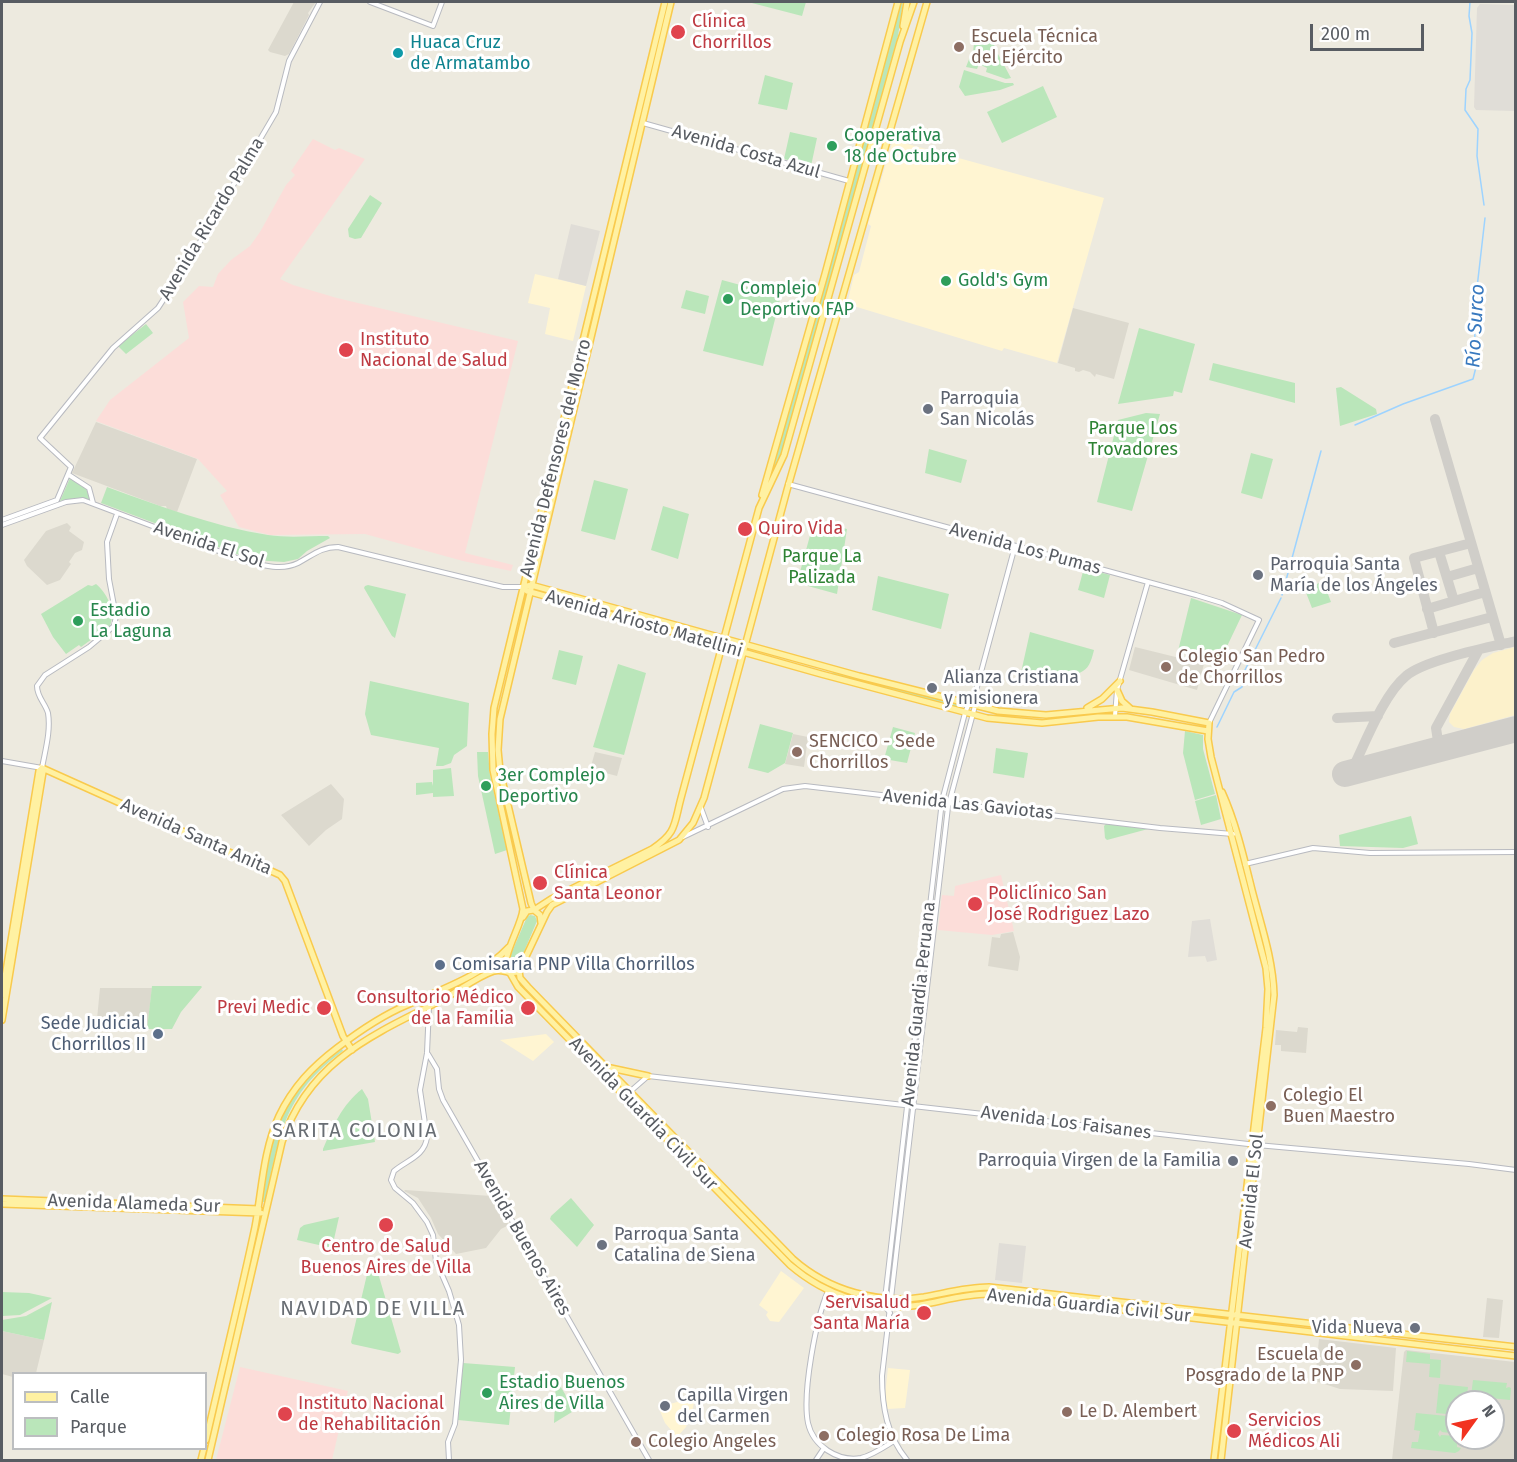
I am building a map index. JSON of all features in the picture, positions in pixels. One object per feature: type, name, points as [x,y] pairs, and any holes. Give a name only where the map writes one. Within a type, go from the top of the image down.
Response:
[{"type":"main road","name":"Avenida Defensores del Morro","points":[[541,925],[540,915],[534,910],[529,894],[502,781],[498,750],[503,704],[665,2]]},
{"type":"main road","name":"Avenida Defensores del Morro","points":[[509,972],[504,964],[523,916],[522,894],[495,780],[492,750],[494,708],[643,123],[671,2]]},
{"type":"main road","points":[[523,916],[527,911],[534,910],[545,902],[646,852],[664,841],[676,824],[759,508],[898,2]]},
{"type":"main road","points":[[900,42],[907,2]]},
{"type":"main road","points":[[759,508],[784,455],[900,42],[914,2]]},
{"type":"main road","points":[[208,1461],[282,1142],[300,1100],[324,1070],[389,1027],[491,972],[500,970],[514,973],[519,970],[547,912],[556,903],[683,837],[693,824],[701,807],[788,484],[927,2]]},
{"type":"main road","name":"Avenida Ariosto Matellini","points":[[524,587],[743,652],[999,720],[1035,723],[1115,716],[1145,719],[1208,731]]},
{"type":"main road","name":"Avenida Ariosto Matellini","points":[[530,589],[724,638],[967,705],[1046,715],[1115,708],[1133,709],[1209,723]]},
{"type":"main road","points":[[1080,711],[1102,699],[1120,681]]},
{"type":"main road","points":[[1117,690],[1122,701],[1133,709]]},
{"type":"main road","name":"Avenida El Sol","points":[[1209,723],[1211,757],[1226,801],[1243,865],[1266,968],[1268,989],[1238,1289],[1214,1461]]},
{"type":"main road","points":[[2,995],[39,771],[42,768]]},
{"type":"main road","points":[[2,1020],[42,768]]},
{"type":"main road","name":"Avenida Santa Anita","points":[[42,768],[280,875],[285,881],[346,1041],[352,1050]]},
{"type":"main road","points":[[529,894],[536,900],[545,902]]},
{"type":"main road","name":"Avenida Defensores del Morro","points":[[207,1436],[258,1211],[266,1157],[285,1104],[304,1076],[346,1041],[406,1005],[442,992],[475,973],[498,957],[512,943]]},
{"type":"main road","name":"Avenida Guardia Civil Sur","points":[[519,970],[523,982],[605,1066],[627,1094],[696,1170],[790,1265],[828,1291],[860,1302],[916,1305],[972,1294],[988,1294],[1515,1347]]},
{"type":"main road","name":"Avenida Guardia Civil Sur","points":[[509,972],[518,987],[701,1165],[798,1264],[824,1281],[840,1288],[888,1302]]},
{"type":"main road","points":[[385,1017],[389,1027]]},
{"type":"main road","points":[[605,1066],[648,1076]]},
{"type":"main road","points":[[696,1170],[701,1165]]},
{"type":"main road","name":"Avenida Alameda Sur","points":[[2,1199],[266,1212]]},
{"type":"main road","name":"Avenida Alameda Sur","points":[[2,1204],[258,1211]]},
{"type":"main road","name":"Avenida El Sol","points":[[1221,1461],[1234,1318]]},
{"type":"main road","name":"Avenida Guardia Civil Sur","points":[[1234,1318],[1515,1356]]},
{"type":"main road","points":[[1473,1343],[1473,1351]]},
{"type":"street","name":"Avenida Ricardo Palma","points":[[69,475],[71,467],[40,438],[114,348],[158,308],[190,259],[276,112],[289,61],[320,2]]},
{"type":"street","points":[[370,2],[433,27],[442,2]]},
{"type":"street","name":"Avenida Costa Azul","points":[[643,123],[849,181]]},
{"type":"street","points":[[2,520],[57,500],[69,475],[89,488],[93,503]]},
{"type":"street","name":"Avenida Los Pumas","points":[[788,484],[1222,603],[1259,620]]},
{"type":"street","name":"Avenida El Sol","points":[[2,525],[76,500],[93,503],[245,561],[267,566],[292,565],[322,549],[338,547],[503,586],[524,587]]},
{"type":"street","points":[[42,768],[48,712],[39,697],[37,686],[45,675],[107,633],[116,621],[109,579],[107,542],[117,514]]},
{"type":"street","name":"Avenida Guardia Peruana","points":[[888,1302],[949,802],[975,706],[974,698],[1016,546]]},
{"type":"street","points":[[1115,716],[1117,690],[1148,582]]},
{"type":"street","name":"Avenida El Sol","points":[[1209,723],[1259,620]]},
{"type":"street","name":"Avenida Guardia Peruana","points":[[911,1105],[942,801],[964,712],[974,698]]},
{"type":"street","name":"Avenida Santa Anita","points":[[2,761],[42,768]]},
{"type":"street","name":"Avenida Las Gaviotas","points":[[683,837],[708,827],[783,789],[794,786],[942,801],[1160,828],[1234,834]]},
{"type":"street","points":[[701,807],[708,827]]},
{"type":"street","points":[[1243,865],[1313,848],[1370,853],[1515,852]]},
{"type":"street","points":[[930,913],[935,914]]},
{"type":"street","name":"Avenida Buenos Aires","points":[[429,1005],[427,1053],[437,1070],[443,1100],[649,1461]]},
{"type":"street","points":[[427,1053],[420,1090],[428,1137],[426,1145],[418,1156],[394,1171],[391,1180],[395,1188],[413,1203],[427,1222],[433,1235],[436,1261],[449,1291],[459,1325],[461,1360],[455,1424],[448,1442],[449,1461]]},
{"type":"street","points":[[627,1094],[648,1076]]},
{"type":"street","name":"Avenida Los Faisanes","points":[[648,1076],[1254,1144],[1515,1170]]},
{"type":"street","points":[[828,1291],[817,1322],[807,1412],[810,1430],[824,1448],[842,1457],[862,1457],[894,1441]]},
{"type":"street","points":[[888,1302],[890,1313],[882,1391],[886,1418],[894,1441],[907,1461]]},
{"type":"street","points":[[816,1461],[824,1448]]},
{"type":"shaded area","points":[[294,2],[316,2],[308,13],[289,54],[285,56],[270,52],[268,50]]},
{"type":"shaded area","points":[[1480,4],[1515,5],[1515,111],[1476,110],[1474,107],[1477,8]]},
{"type":"shaded area","name":"Instituto Nacional de Salud","points":[[313,139],[335,150],[339,148],[365,159],[280,279],[337,298],[518,341],[465,553],[513,565],[511,571],[463,561],[365,534],[270,535],[239,527],[220,495],[227,491],[198,459],[96,421],[110,400],[189,338],[183,302],[199,286],[213,287],[218,274],[231,260],[250,246],[286,185],[295,175],[291,171]]},
{"type":"shaded area","points":[[893,140],[1104,198],[1057,363],[1004,348],[1002,351],[847,304],[854,275],[859,272],[871,226],[868,224]]},
{"type":"shaded area","points":[[571,224],[600,231],[586,286],[558,279]]},
{"type":"shaded area","points":[[535,274],[586,286],[573,341],[545,334],[550,308],[528,303]]},
{"type":"shaded area","points":[[1073,308],[1129,323],[1114,379],[1096,374],[1095,377],[1090,372],[1075,371],[1075,368],[1058,363]]},
{"type":"shaded area","points":[[96,422],[197,459],[177,512],[72,473]]},
{"type":"shaded area","points":[[67,523],[71,527],[69,531],[84,542],[82,550],[75,553],[69,562],[71,564],[60,580],[47,585],[27,566],[24,560],[46,531]]},
{"type":"shaded area","name":"Colegio San Pedro de Chorrillos","points":[[1135,647],[1204,664],[1197,690],[1129,670]]},
{"type":"shaded area","name":"SENCICO - Sede Chorrillos","points":[[793,734],[808,737],[804,767],[785,764]]},
{"type":"shaded area","points":[[595,752],[622,758],[617,776],[594,770],[591,766]]},
{"type":"shaded area","points":[[331,784],[344,799],[342,819],[309,846],[281,815]]},
{"type":"shaded area","name":"Policlínico San José Rodriguez Lazo","points":[[1001,875],[1014,931],[992,935],[938,930],[942,895],[954,896],[955,886]]},
{"type":"shaded area","points":[[1210,919],[1217,960],[1207,962],[1205,956],[1188,957],[1192,921]]},
{"type":"shaded area","points":[[1013,932],[1020,957],[1018,971],[988,966],[992,937],[1000,938],[1001,934]]},
{"type":"shaded area","points":[[100,988],[152,988],[147,1029],[97,1019]]},
{"type":"shaded area","points":[[1298,1027],[1308,1028],[1306,1053],[1281,1051],[1281,1045],[1275,1045],[1276,1030],[1297,1032]]},
{"type":"shaded area","points":[[546,1034],[554,1042],[533,1061],[500,1040]]},
{"type":"shaded area","points":[[405,1190],[491,1196],[495,1198],[509,1225],[501,1229],[486,1248],[456,1254],[438,1234],[418,1198]]},
{"type":"shaded area","points":[[999,1243],[1026,1246],[1022,1283],[995,1280]]},
{"type":"shaded area","points":[[781,1271],[804,1288],[779,1322],[770,1321],[766,1315],[768,1312],[759,1305]]},
{"type":"shaded area","points":[[1487,1298],[1503,1300],[1499,1338],[1483,1337]]},
{"type":"shaded area","points":[[2,1331],[44,1340],[36,1372],[12,1372],[12,1377],[2,1374]]},
{"type":"shaded area","name":"Escuela de Posgrado de la PNP","points":[[1319,1339],[1396,1348],[1393,1391],[1340,1389],[1315,1381]]},
{"type":"shaded area","points":[[1406,1350],[1515,1362],[1515,1460],[1392,1460]]},
{"type":"shaded area","name":"Instituto Nacional de Rehabilitación","points":[[240,1367],[348,1391],[332,1460],[216,1460]]},
{"type":"shaded area","points":[[888,1368],[910,1370],[905,1408],[887,1409],[885,1395]]},
{"type":"shaded area","points":[[695,1397],[686,1427],[677,1437],[665,1423],[660,1411],[671,1408],[670,1404]]},
{"type":"green space","points":[[748,2],[806,2],[802,16]]},
{"type":"green space","points":[[901,2],[903,2],[898,36],[779,463],[768,486]]},
{"type":"green space","points":[[985,29],[997,50],[988,55],[973,52],[975,35]]},
{"type":"green space","points":[[971,54],[989,60],[998,54],[1011,78],[1006,79],[986,72],[987,68],[979,64],[977,69],[966,67]]},
{"type":"green space","points":[[964,70],[1014,85],[1000,90],[965,96],[959,87]]},
{"type":"green space","points":[[765,75],[793,83],[787,110],[758,104]]},
{"type":"green space","points":[[1043,86],[1057,117],[1002,143],[987,112]]},
{"type":"green space","points":[[790,132],[817,138],[811,166],[784,159]]},
{"type":"green space","points":[[370,195],[382,203],[361,238],[349,237],[348,229]]},
{"type":"green space","points":[[722,280],[781,296],[763,366],[703,351]]},
{"type":"green space","points":[[686,290],[709,296],[705,314],[681,308]]},
{"type":"green space","points":[[146,324],[153,333],[126,354],[118,346]]},
{"type":"green space","points":[[1139,328],[1195,344],[1182,393],[1174,391],[1173,396],[1118,404]]},
{"type":"green space","points":[[1213,363],[1295,383],[1295,403],[1209,380]]},
{"type":"green space","points":[[1341,387],[1376,409],[1377,414],[1340,426],[1336,388]]},
{"type":"green space","name":"Parque Los Trovadores","points":[[1146,413],[1160,414],[1132,511],[1097,502],[1118,420]]},
{"type":"green space","points":[[929,449],[967,460],[961,483],[925,473]]},
{"type":"green space","points":[[1251,453],[1273,459],[1262,499],[1241,493]]},
{"type":"green space","points":[[70,478],[86,488],[90,500],[77,498],[60,501]]},
{"type":"green space","points":[[594,480],[628,489],[615,540],[581,531]]},
{"type":"green space","points":[[107,487],[186,515],[247,531],[275,536],[328,536],[330,538],[298,559],[284,562],[253,560],[101,503]]},
{"type":"green space","points":[[663,506],[689,514],[678,559],[651,550]]},
{"type":"green space","name":"Parque La Palizada","points":[[814,521],[847,529],[837,594],[797,583]]},
{"type":"green space","points":[[1084,568],[1110,575],[1104,598],[1078,590]]},
{"type":"green space","points":[[878,576],[949,594],[941,629],[872,610]]},
{"type":"green space","points":[[1323,581],[1331,602],[1312,608],[1305,590]]},
{"type":"green space","name":"Estadio La Laguna","points":[[96,584],[104,592],[111,608],[110,626],[81,647],[79,645],[66,654],[53,637],[41,614],[88,585]]},
{"type":"green space","points":[[368,585],[406,594],[395,638],[364,588]]},
{"type":"green space","points":[[1191,598],[1242,615],[1220,661],[1178,651]]},
{"type":"green space","points":[[1030,632],[1094,650],[1089,665],[1083,671],[1069,676],[1020,677]]},
{"type":"green space","points":[[559,650],[583,656],[576,685],[552,679]]},
{"type":"green space","points":[[618,664],[646,673],[624,755],[593,747]]},
{"type":"green space","points":[[833,670],[960,704],[959,709],[832,675]]},
{"type":"green space","points":[[370,681],[469,703],[467,746],[454,755],[451,763],[436,766],[439,748],[371,735],[365,714]]},
{"type":"green space","points":[[760,724],[793,733],[785,763],[768,773],[748,768]]},
{"type":"green space","points":[[893,727],[915,733],[907,763],[884,759]]},
{"type":"green space","points":[[1185,731],[1203,735],[1203,749],[1215,794],[1195,800],[1183,753]]},
{"type":"green space","points":[[996,748],[1028,753],[1024,778],[993,773]]},
{"type":"green space","name":"3er Complejo Deportivo","points":[[477,752],[488,752],[490,775],[507,850],[495,854],[478,776]]},
{"type":"green space","points":[[451,768],[454,796],[433,797],[433,793],[416,795],[416,783],[432,782],[433,786],[433,770]]},
{"type":"green space","points":[[1216,795],[1221,819],[1201,825],[1195,801]]},
{"type":"green space","points":[[1411,816],[1418,844],[1403,848],[1340,846],[1339,835]]},
{"type":"green space","points":[[1106,824],[1148,829],[1107,840],[1104,826]]},
{"type":"green space","points":[[535,916],[537,921],[518,966],[512,968],[508,961],[527,917]]},
{"type":"green space","points":[[152,986],[202,987],[181,1012],[172,1029],[147,1029]]},
{"type":"green space","points":[[342,1049],[343,1051],[323,1067],[308,1084],[287,1117],[280,1136],[265,1202],[262,1202],[270,1154],[283,1115],[306,1082]]},
{"type":"green space","points":[[362,1089],[368,1099],[375,1142],[323,1151],[339,1116]]},
{"type":"green space","points":[[571,1198],[594,1225],[577,1247],[550,1219]]},
{"type":"green space","points":[[339,1217],[332,1248],[297,1240],[300,1228],[304,1225]]},
{"type":"green space","points":[[372,1263],[376,1266],[401,1352],[398,1354],[351,1342],[369,1266]]},
{"type":"green space","points":[[2,1292],[29,1293],[52,1298],[20,1315],[3,1316]]},
{"type":"green space","points":[[52,1302],[44,1340],[2,1331],[2,1320],[26,1316]]},
{"type":"green space","points":[[1407,1351],[1430,1354],[1430,1359],[1441,1360],[1440,1378],[1429,1377],[1430,1364],[1406,1362]]},
{"type":"green space","name":"Estadio Buenos Aires de Villa","points":[[463,1363],[515,1367],[509,1425],[458,1420]]},
{"type":"green space","points":[[556,1379],[572,1412],[554,1423]]},
{"type":"green space","points":[[1473,1380],[1507,1383],[1506,1388],[1511,1388],[1510,1400],[1505,1399],[1505,1390],[1472,1390]]},
{"type":"green space","points":[[1439,1384],[1468,1387],[1468,1390],[1445,1390],[1445,1414],[1436,1413]]},
{"type":"green space","points":[[1416,1413],[1445,1416],[1445,1432],[1440,1430],[1438,1434],[1440,1437],[1445,1435],[1445,1450],[1460,1450],[1455,1453],[1411,1448],[1412,1442],[1418,1442],[1420,1431],[1414,1430]]},
{"type":"sand","points":[[1515,647],[1515,715],[1464,729],[1454,727],[1449,722],[1450,714],[1474,670],[1482,660],[1493,653]]},
{"type":"waterway","name":"Río Surco","points":[[1470,2],[1469,16],[1472,33],[1470,80],[1466,89],[1465,110],[1478,129],[1477,156],[1484,205]]},
{"type":"waterway","name":"Río Surco","points":[[1355,425],[1403,404],[1473,379],[1476,367],[1474,314],[1485,218]]},
{"type":"waterway","name":"Río Surco","points":[[1282,595],[1321,451]]},
{"type":"waterway","name":"Río Surco","points":[[1217,727],[1234,692],[1242,687],[1243,674],[1281,598]]},
{"type":"taxiway","points":[[1435,419],[1501,645]]},
{"type":"taxiway","points":[[1434,633],[1414,558],[1471,543]]},
{"type":"taxiway","points":[[1439,552],[1454,601]]},
{"type":"taxiway","points":[[1447,577],[1478,568]]},
{"type":"taxiway","points":[[1427,609],[1485,592]]},
{"type":"taxiway","points":[[1394,643],[1492,617]]},
{"type":"taxiway","points":[[1351,772],[1382,707],[1406,676],[1442,659],[1516,641]]},
{"type":"taxiway","points":[[1449,747],[1438,741],[1436,728],[1478,651]]},
{"type":"taxiway","points":[[1337,718],[1378,716]]},
{"type":"runway","points":[[1345,774],[1516,729]]},
{"type":"place","name":"Clínica Chorrillos","points":[[678,32]]},
{"type":"place","name":"Escuela Técnica del Ejército","points":[[959,47]]},
{"type":"place","name":"Huaca Cruz de Armatambo","points":[[398,53]]},
{"type":"place","name":"Cooperativa 18 de Octubre","points":[[832,146]]},
{"type":"place","name":"Gold's Gym","points":[[946,281]]},
{"type":"place","name":"Complejo Deportivo FAP","points":[[728,299]]},
{"type":"place","name":"Instituto Nacional de Salud","points":[[346,350]]},
{"type":"place","name":"Parroquia San Nicolás","points":[[928,409]]},
{"type":"place","name":"Quiro Vida","points":[[745,529]]},
{"type":"place","name":"Parroquia Santa María de los Ángeles","points":[[1258,575]]},
{"type":"place","name":"Estadio La Laguna","points":[[78,621]]},
{"type":"place","name":"Colegio San Pedro de Chorrillos","points":[[1166,667]]},
{"type":"place","name":"Alianza Cristiana y misionera","points":[[932,688]]},
{"type":"place","name":"SENCICO - Sede Chorrillos","points":[[797,752]]},
{"type":"place","name":"3er Complejo Deportivo","points":[[486,786]]},
{"type":"place","name":"Clínica Santa Leonor","points":[[540,883]]},
{"type":"place","name":"Policlínico San José Rodriguez Lazo","points":[[975,904]]},
{"type":"place","name":"Comisaría PNP Villa Chorrillos","points":[[440,965]]},
{"type":"place","name":"Previ Medic","points":[[324,1008]]},
{"type":"place","name":"Consultorio Médico de la Familia","points":[[528,1008]]},
{"type":"place","name":"Sede Judicial Chorrillos II","points":[[158,1034]]},
{"type":"place","name":"Colegio El Buen Maestro","points":[[1271,1106]]},
{"type":"place","name":"Parroquia Virgen de la Familia","points":[[1233,1161]]},
{"type":"place","name":"Centro de Salud Buenos Aires de Villa","points":[[386,1225]]},
{"type":"place","name":"Parroqua Santa Catalina de Siena","points":[[602,1245]]},
{"type":"place","name":"Servisalud Santa María","points":[[924,1313]]},
{"type":"place","name":"Vida Nueva","points":[[1415,1328]]},
{"type":"place","name":"Escuela de Posgrado de la PNP","points":[[1356,1365]]},
{"type":"place","name":"Estadio Buenos Aires de Villa","points":[[487,1393]]},
{"type":"place","name":"Capilla Virgen del Carmen","points":[[665,1406]]},
{"type":"place","name":"Le D. Alembert","points":[[1067,1412]]},
{"type":"place","name":"Instituto Nacional de Rehabilitación","points":[[285,1414]]},
{"type":"place","name":"Servicios Médicos Ali","points":[[1234,1431]]},
{"type":"place","name":"Colegio Rosa De Lima","points":[[824,1436]]},
{"type":"place","name":"Colegio Angeles","points":[[636,1442]]},
{"type":"district","name":"SARITA COLONIA","points":[[355,1131]]},
{"type":"district","name":"NAVIDAD DE VILLA","points":[[373,1309]]}]
